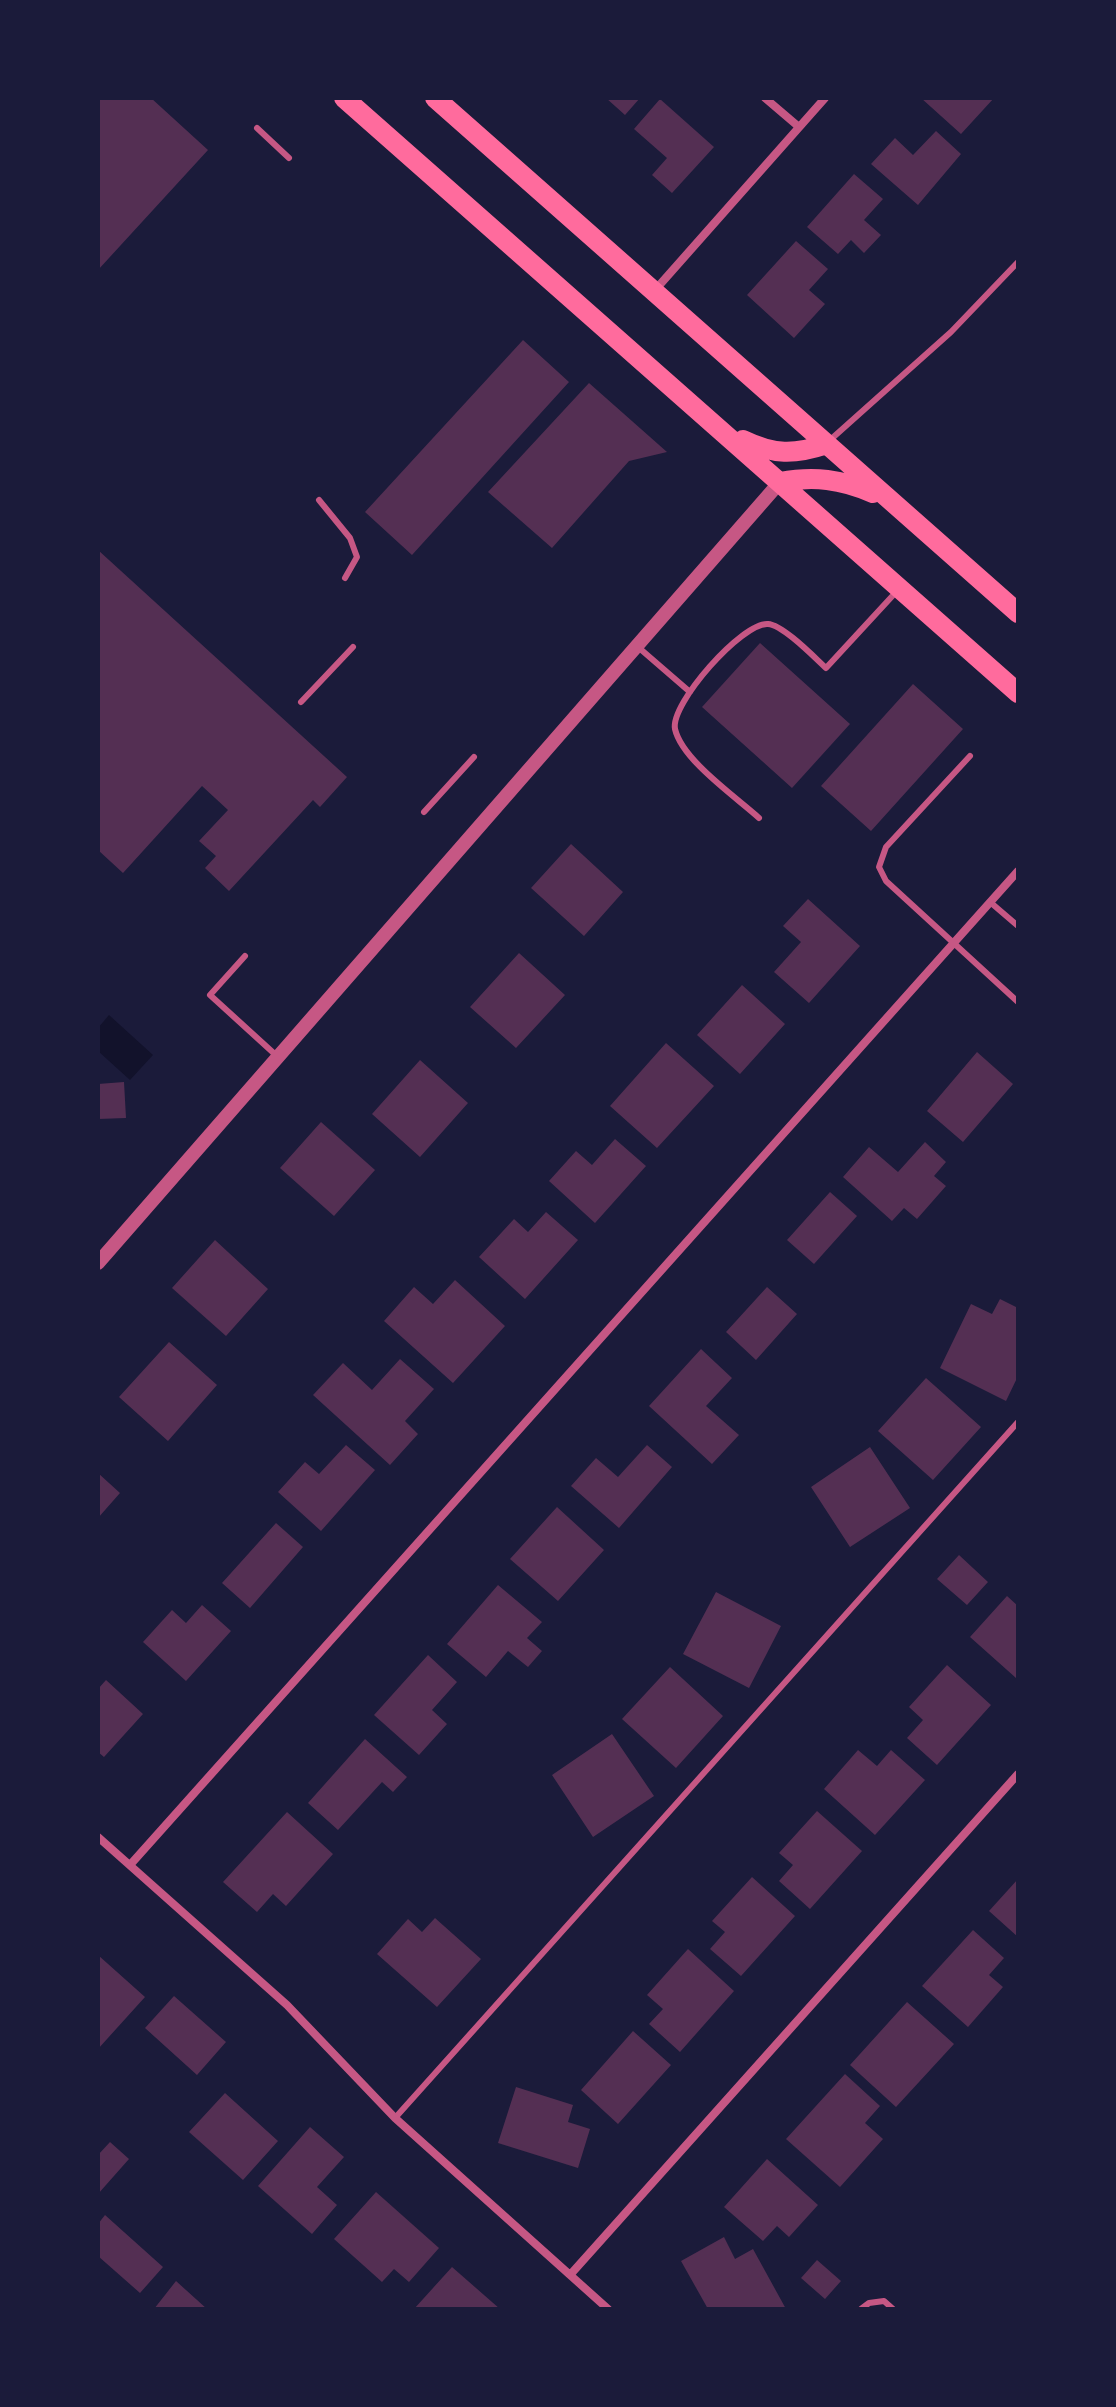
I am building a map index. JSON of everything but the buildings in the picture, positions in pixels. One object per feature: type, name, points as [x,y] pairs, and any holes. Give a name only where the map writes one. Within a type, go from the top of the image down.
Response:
[{"type":"main road","points":[[344,98],[1018,693]]},
{"type":"main road","points":[[435,98],[1018,613]]},
{"type":"main road","points":[[718,428],[769,452],[797,454],[827,444]]},
{"type":"main road","points":[[780,482],[807,478],[847,481],[892,501]]},
{"type":"street","points":[[765,98],[799,127]]},
{"type":"street","points":[[655,290],[825,98]]},
{"type":"street","points":[[98,1263],[780,482]]},
{"type":"street","points":[[130,1865],[1018,871]]},
{"type":"street","points":[[570,2275],[1018,1774]]},
{"type":"street","points":[[98,1837],[287,2005],[395,2118],[608,2309]]},
{"type":"lane","points":[[257,128],[289,158]]},
{"type":"lane","points":[[827,444],[969,315],[1018,262]]},
{"type":"lane","points":[[319,500],[336,517],[357,557],[345,578]]},
{"type":"lane","points":[[759,818],[688,754],[675,729],[677,709],[726,651],[748,631],[765,623],[776,626],[826,668],[899,588]]},
{"type":"lane","points":[[637,646],[690,692]]},
{"type":"lane","points":[[301,702],[353,647]]},
{"type":"lane","points":[[970,756],[886,847],[879,867],[886,881],[1018,1002]]},
{"type":"lane","points":[[424,812],[474,757]]},
{"type":"lane","points":[[990,902],[1018,926]]},
{"type":"lane","points":[[245,956],[210,995],[278,1057]]},
{"type":"lane","points":[[395,2118],[1018,1422]]},
{"type":"lane","points":[[861,2309],[869,2303],[884,2301],[893,2309]]},
{"type":"shaded area","points":[[109,1015],[153,1055],[130,1080],[98,1051],[98,1028]]}]
